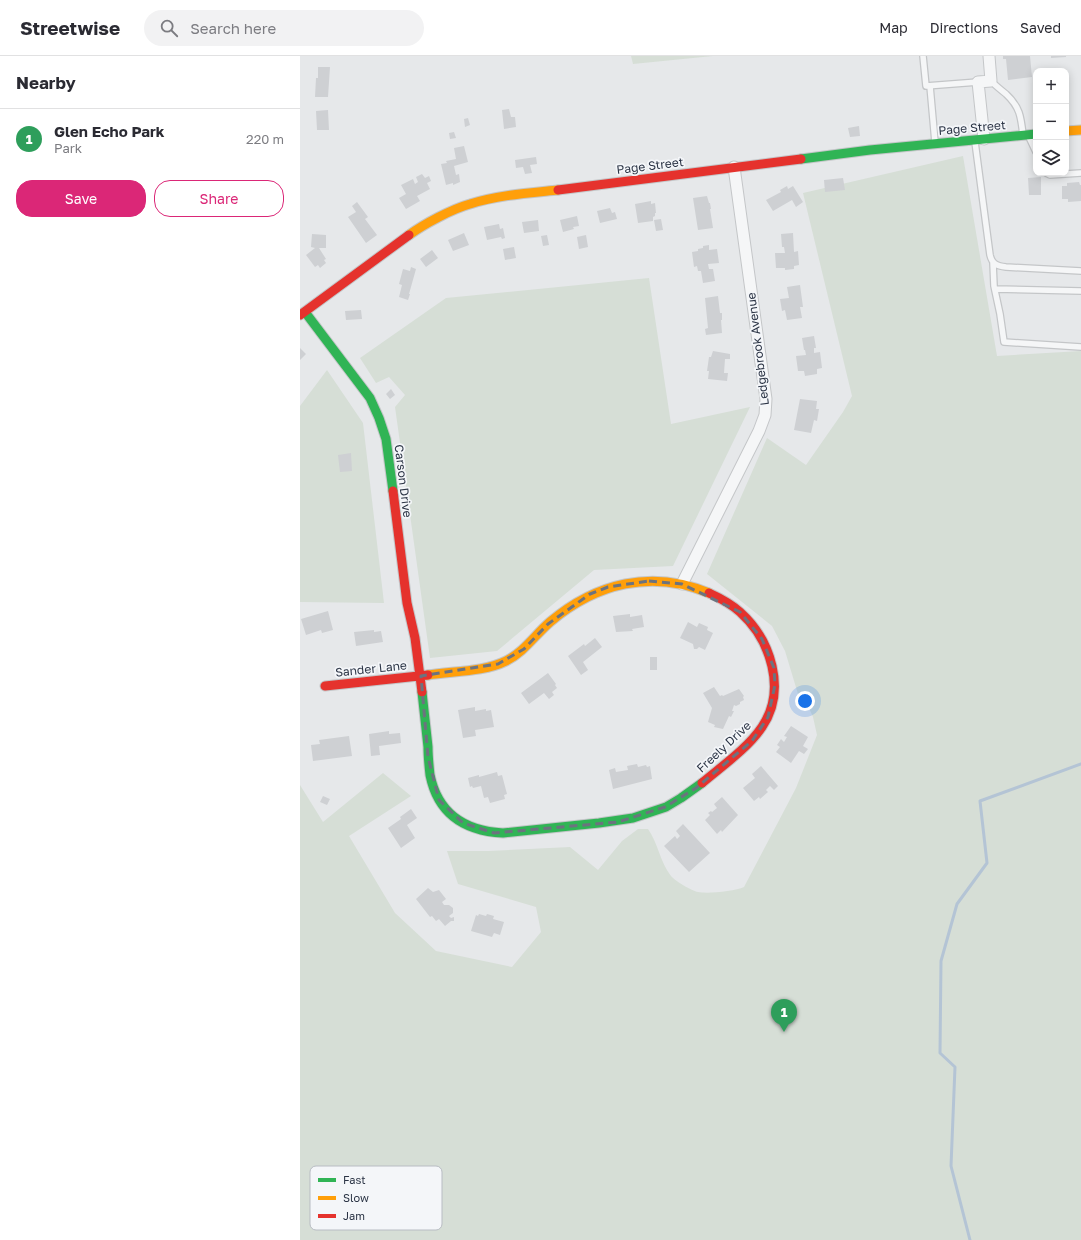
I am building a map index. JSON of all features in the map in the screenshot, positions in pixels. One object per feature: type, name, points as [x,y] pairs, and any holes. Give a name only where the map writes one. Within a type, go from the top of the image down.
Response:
[{"type":"street","points":[[979,140],[978,82],[991,81],[989,56]]},
{"type":"street","points":[[1069,131],[1081,130]]},
{"type":"street","name":"Page Street","points":[[302,314],[415,231],[439,217],[469,204],[509,196],[876,150],[1029,135]]},
{"type":"street","name":"Ledgebrook Avenue","points":[[682,584],[759,431],[764,415],[766,399],[734,168]]},
{"type":"street","name":"Carson Drive","points":[[302,314],[370,398],[386,439],[407,603],[415,638],[421,676]]},
{"type":"street","name":"Freely Drive","points":[[649,581],[682,584],[727,603],[740,612],[762,639],[770,654],[774,668],[775,685],[773,701],[768,717],[761,729],[741,750],[696,788],[665,807],[646,815],[618,822],[498,833],[474,829],[463,823],[445,808],[439,800],[434,787],[428,757],[421,676],[484,667],[498,664],[510,659],[524,649],[548,624],[567,608],[590,594],[608,587],[630,582],[649,581]]},
{"type":"street","name":"Sander Lane","points":[[325,686],[421,676]]},
{"type":"lane","points":[[923,56],[926,86],[978,82]]},
{"type":"lane","points":[[991,81],[1018,109],[1033,145]]},
{"type":"lane","points":[[930,86],[935,144]]},
{"type":"lane","points":[[979,140],[990,255],[993,263],[995,289],[1004,342],[1081,347]]},
{"type":"lane","points":[[1069,174],[1081,173]]},
{"type":"lane","points":[[993,263],[1006,267],[1081,271]]},
{"type":"lane","points":[[995,289],[1081,291]]},
{"type":"highlighted area","points":[[649,581],[682,584],[740,612],[762,639],[774,668],[775,685],[768,717],[752,741],[696,788],[665,807],[618,822],[494,833],[463,823],[439,800],[428,757],[421,676],[498,664],[524,649],[548,624],[590,594],[608,587]]},
{"type":"shaded area","points":[[631,56],[713,56],[633,64]]},
{"type":"shaded area","points":[[963,156],[997,356],[1081,351],[1081,1240],[300,1240],[300,785],[323,822],[383,773],[411,796],[349,836],[395,913],[436,951],[512,967],[541,932],[536,907],[458,884],[447,851],[488,851],[570,847],[598,870],[622,841],[638,829],[648,829],[667,871],[673,878],[684,886],[702,893],[728,891],[744,887],[796,788],[817,735],[813,717],[809,708],[798,694],[785,651],[772,626],[707,574],[767,438],[806,465],[843,412],[852,396],[803,193]]},
{"type":"shaded area","points":[[649,278],[671,424],[750,407],[673,566],[594,570],[497,651],[430,658],[395,407],[405,395],[389,377],[376,383],[360,358],[446,298]]},
{"type":"shaded area","points":[[327,370],[363,423],[384,603],[300,602],[300,406]]},
{"type":"building","points":[[1003,56],[1030,56],[1032,77],[1008,80],[1006,59],[1003,59]]},
{"type":"building","points":[[1051,56],[1066,56],[1066,57],[1051,58]]},
{"type":"building","points":[[318,67],[330,67],[328,97],[315,97]]},
{"type":"building","points":[[509,109],[511,117],[515,117],[516,127],[504,129],[502,110]]},
{"type":"building","points":[[328,110],[329,130],[317,130],[316,111]]},
{"type":"building","points":[[468,118],[470,125],[465,127],[464,119]]},
{"type":"building","points":[[859,126],[860,136],[850,137],[848,128]]},
{"type":"building","points":[[454,132],[456,138],[450,139],[449,133]]},
{"type":"building","points":[[464,146],[468,162],[454,166],[456,175],[459,174],[460,182],[453,185],[453,183],[446,185],[441,164],[447,163],[446,161],[456,159],[454,148]]},
{"type":"building","points":[[536,157],[537,164],[530,165],[532,173],[525,174],[523,167],[516,168],[515,160]]},
{"type":"building","points":[[422,174],[425,178],[429,176],[431,181],[427,183],[430,189],[417,196],[420,201],[406,209],[399,198],[406,194],[401,185],[413,179],[415,184],[418,182],[416,177]]},
{"type":"building","points":[[1041,177],[1041,195],[1029,195],[1028,178]]},
{"type":"building","points":[[843,178],[845,190],[825,192],[824,180]]},
{"type":"building","points":[[1079,182],[1081,185],[1081,201],[1068,202],[1068,199],[1062,199],[1062,186],[1067,186],[1067,183]]},
{"type":"building","points":[[787,186],[788,189],[793,186],[803,202],[796,207],[792,200],[773,211],[766,200],[781,192],[780,190]]},
{"type":"building","points":[[707,196],[710,203],[713,228],[698,230],[693,198]]},
{"type":"building","points":[[651,201],[651,204],[655,203],[656,213],[653,217],[653,221],[638,223],[635,204]]},
{"type":"building","points":[[357,202],[368,217],[365,219],[377,235],[366,243],[348,217],[356,212],[352,206]]},
{"type":"building","points":[[610,208],[612,213],[615,212],[617,219],[600,223],[597,211]]},
{"type":"building","points":[[577,216],[579,226],[563,232],[560,220]]},
{"type":"building","points":[[661,219],[663,230],[656,231],[654,220]]},
{"type":"building","points":[[538,220],[539,231],[524,233],[522,222]]},
{"type":"building","points":[[499,224],[500,229],[503,228],[505,238],[502,239],[501,237],[487,240],[484,227]]},
{"type":"building","points":[[464,233],[469,245],[453,251],[448,240]]},
{"type":"building","points":[[793,233],[794,252],[798,251],[799,265],[794,266],[794,269],[785,270],[785,268],[776,268],[775,253],[785,253],[784,247],[782,247],[781,234]]},
{"type":"building","points":[[312,234],[326,235],[326,248],[319,248],[326,259],[324,260],[326,263],[320,268],[318,265],[315,267],[306,255],[315,248],[311,247]]},
{"type":"building","points":[[547,235],[549,245],[543,246],[541,236]]},
{"type":"building","points":[[586,235],[588,247],[579,249],[577,237]]},
{"type":"building","points":[[709,245],[709,250],[717,249],[719,263],[708,264],[709,269],[713,269],[715,281],[703,283],[701,271],[698,271],[697,266],[694,267],[692,252],[698,251],[698,249],[703,248],[703,246]]},
{"type":"building","points":[[514,247],[516,258],[505,260],[503,249]]},
{"type":"building","points":[[432,250],[438,258],[426,267],[420,259]]},
{"type":"building","points":[[411,267],[416,269],[408,300],[399,297],[402,285],[399,284],[403,269],[410,271]]},
{"type":"building","points":[[800,285],[803,307],[800,307],[802,318],[787,320],[785,310],[782,311],[780,299],[789,298],[787,287]]},
{"type":"building","points":[[718,296],[720,313],[722,313],[722,333],[706,335],[705,329],[708,328],[705,298]]},
{"type":"building","points":[[361,310],[362,319],[346,320],[345,311]]},
{"type":"building","points":[[814,336],[816,348],[814,348],[814,353],[820,352],[822,368],[817,369],[817,374],[805,376],[804,371],[798,371],[796,356],[806,355],[802,338]]},
{"type":"building","points":[[300,348],[306,354],[300,360]]},
{"type":"building","points":[[713,351],[730,354],[730,359],[725,359],[724,373],[728,373],[727,381],[708,379],[709,371],[707,371],[709,357],[711,357]]},
{"type":"building","points":[[391,389],[395,395],[390,399],[386,394]]},
{"type":"building","points":[[800,399],[817,401],[816,409],[819,409],[817,421],[814,420],[811,433],[794,430]]},
{"type":"building","points":[[351,453],[352,471],[340,472],[338,455]]},
{"type":"building","points":[[328,611],[333,630],[322,633],[321,630],[306,635],[301,619]]},
{"type":"building","points":[[630,614],[630,617],[642,615],[644,627],[632,629],[633,631],[616,632],[613,616]]},
{"type":"building","points":[[688,622],[697,627],[699,623],[708,627],[707,630],[713,633],[705,650],[699,647],[694,649],[693,644],[680,638]]},
{"type":"building","points":[[374,630],[374,632],[381,631],[383,642],[356,646],[354,632]]},
{"type":"building","points":[[595,638],[602,647],[583,662],[588,670],[581,675],[568,656]]},
{"type":"building","points":[[650,657],[657,657],[657,670],[650,670]]},
{"type":"building","points":[[548,673],[556,684],[555,685],[557,688],[552,692],[554,695],[549,699],[544,693],[529,704],[521,693]]},
{"type":"building","points":[[714,687],[720,696],[739,689],[744,696],[744,700],[740,702],[740,704],[736,706],[734,705],[732,711],[734,711],[731,717],[729,716],[723,729],[714,727],[715,725],[708,722],[712,708],[703,693]]},
{"type":"building","points":[[475,707],[475,711],[486,709],[486,711],[491,710],[494,727],[475,730],[476,736],[463,738],[458,710]]},
{"type":"building","points":[[791,726],[808,737],[803,746],[808,749],[804,754],[799,751],[791,763],[776,752],[780,747],[777,745],[781,739],[784,742],[787,737],[784,736]]},
{"type":"building","points":[[389,731],[389,734],[400,733],[401,743],[379,746],[380,755],[371,756],[369,734]]},
{"type":"building","points":[[349,736],[352,756],[313,761],[311,745],[320,744],[319,740]]},
{"type":"building","points":[[637,764],[638,767],[646,765],[647,767],[650,766],[652,779],[613,789],[609,770],[615,768],[616,772],[628,770],[627,766]]},
{"type":"building","points":[[761,766],[778,786],[774,790],[770,786],[766,790],[768,792],[760,799],[759,797],[754,801],[743,788],[755,778],[752,774]]},
{"type":"building","points":[[497,772],[498,776],[502,775],[507,794],[504,795],[505,799],[490,803],[488,797],[484,798],[481,786],[473,788],[472,786],[470,787],[468,778],[479,775],[479,777]]},
{"type":"building","points":[[323,796],[330,799],[327,805],[320,802]]},
{"type":"building","points":[[722,797],[738,815],[722,832],[721,830],[717,834],[705,820],[710,815],[708,813],[717,808],[714,804]]},
{"type":"building","points":[[411,809],[417,818],[407,825],[415,838],[401,848],[388,828],[401,819],[400,817]]},
{"type":"building","points":[[683,824],[710,853],[689,872],[664,846],[675,836],[677,839],[680,836],[676,831]]},
{"type":"building","points":[[428,888],[433,892],[439,890],[446,899],[442,902],[444,905],[449,905],[453,908],[453,913],[449,916],[451,918],[454,917],[454,921],[451,921],[445,926],[439,919],[436,921],[432,916],[430,917],[416,899]]},
{"type":"building","points":[[479,914],[494,916],[493,919],[504,922],[500,935],[494,933],[492,937],[471,931],[476,915],[478,916]]},
{"type":"waterway","points":[[970,1240],[951,1166],[955,1067],[940,1053],[941,961],[957,904],[987,863],[980,801],[1081,764]]},
{"type":"traffic: fast","points":[[801,159],[870,150],[1033,134]]},
{"type":"traffic: fast","points":[[305,312],[370,398],[386,439],[393,491]]},
{"type":"traffic: fast","points":[[422,692],[430,775],[434,789],[439,800],[455,818],[477,829],[503,833],[633,818],[666,807],[702,783]]},
{"type":"traffic: slow","points":[[1069,131],[1081,130]]},
{"type":"traffic: slow","points":[[409,235],[438,217],[470,204],[503,196],[558,190]]},
{"type":"traffic: slow","points":[[428,675],[478,669],[497,665],[506,661],[524,648],[550,622],[586,598],[605,589],[646,581],[667,582],[688,586],[709,593]]},
{"type":"traffic: jam","points":[[558,190],[801,159]]},
{"type":"traffic: jam","points":[[300,315],[409,235]]},
{"type":"traffic: jam","points":[[393,491],[407,603],[415,638],[422,692]]},
{"type":"traffic: jam","points":[[702,783],[742,750],[762,727],[770,713],[774,682],[772,666],[767,651],[751,623],[733,606],[709,593]]},
{"type":"traffic: jam","points":[[325,686],[428,675]]},
{"type":"place","name":"Glen Echo Park","points":[[784,1032]]}]
